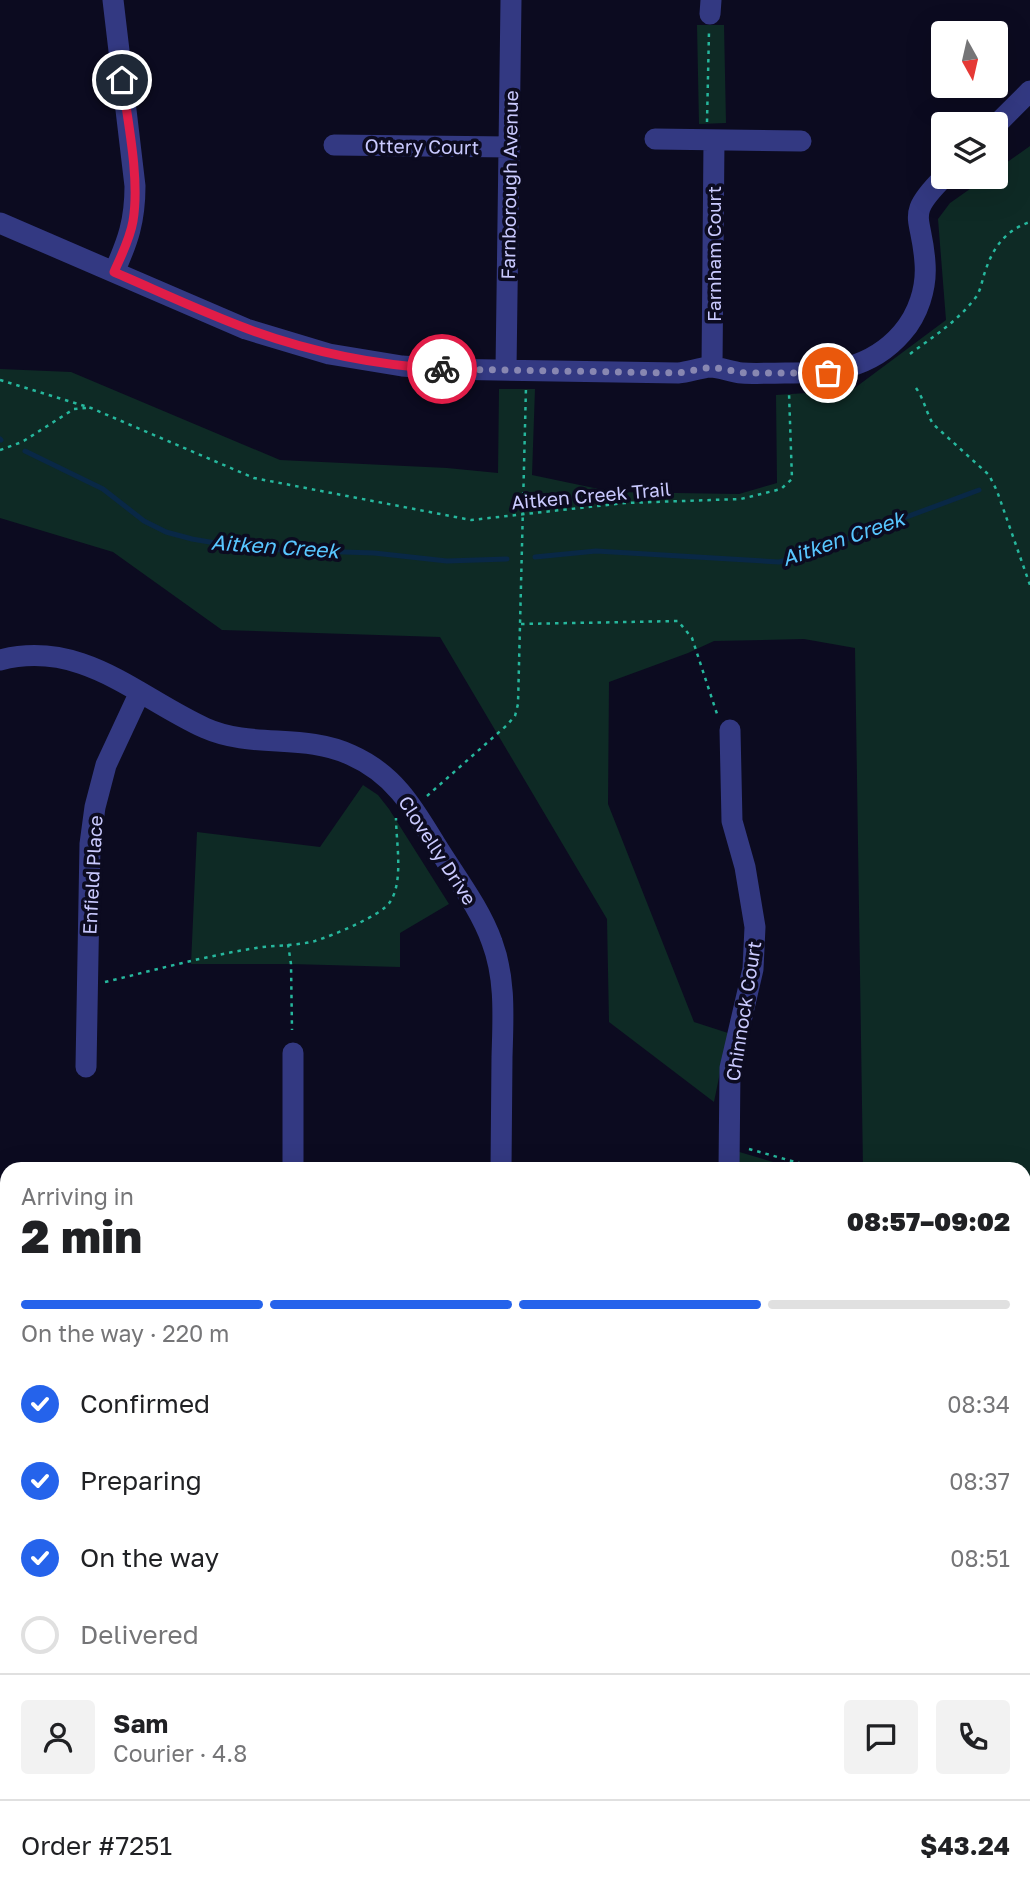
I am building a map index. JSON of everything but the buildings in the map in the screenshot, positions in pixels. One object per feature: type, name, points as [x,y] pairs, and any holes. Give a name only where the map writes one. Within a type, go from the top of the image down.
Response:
[{"type":"street","points":[[113,0],[135,186],[135,205],[129,239],[114,272]]},
{"type":"street","name":"Farnborough Avenue","points":[[512,0],[510,147],[516,370]]},
{"type":"street","points":[[1008,113],[1030,91]]},
{"type":"street","points":[[655,139],[802,141]]},
{"type":"street","name":"Farnham Court","points":[[702,140],[712,367]]},
{"type":"street","name":"Ottery Court","points":[[334,145],[510,147]]},
{"type":"street","points":[[0,223],[246,329],[329,354],[401,366],[678,373],[712,367],[744,373],[828,373],[856,365],[887,347],[907,327],[919,303],[925,269],[918,211],[932,189]]},
{"type":"street","name":"Clovelly Drive","points":[[0,660],[40,656],[74,660],[99,668],[192,722],[226,736],[257,741],[303,742],[334,748],[380,772],[405,796],[484,923],[497,956],[503,1012],[500,1162]]},
{"type":"street","name":"Enfield Place","points":[[86,1067],[90,844],[94,807],[106,765],[140,692]]},
{"type":"street","name":"Chinnock Court","points":[[724,722],[732,821],[745,867],[755,927],[753,969],[730,1068],[729,1162]]},
{"type":"street","points":[[293,1053],[293,1162]]},
{"type":"street","points":[[526,1904],[557,1904]]},
{"type":"path","points":[[702,140],[707,133],[710,7]]},
{"type":"path","points":[[902,359],[957,319],[978,294],[988,264],[1002,238],[1014,227],[1030,222]]},
{"type":"path","points":[[427,797],[515,716],[518,704],[523,513],[516,370]]},
{"type":"path","name":"Aitken Creek Trail","points":[[0,380],[90,408],[254,478],[471,520],[625,503],[741,499],[781,489],[792,480],[789,390]]},
{"type":"path","points":[[916,388],[923,397],[927,414],[933,424],[989,475],[998,491],[1030,585]]},
{"type":"path","points":[[0,450],[22,443],[74,409],[90,408]]},
{"type":"path","points":[[521,624],[678,621],[692,638],[724,722]]},
{"type":"path","points":[[105,982],[255,948],[314,941],[383,910],[391,901],[395,887],[398,862],[397,813]]},
{"type":"path","points":[[288,944],[292,1030]]},
{"type":"path","points":[[745,1148],[795,1162]]},
{"type":"green space","points":[[697,25],[724,25],[726,123],[699,124]]},
{"type":"green space","points":[[1030,146],[1030,1162],[863,1162],[855,648],[804,639],[714,641],[609,682],[608,804],[694,1022],[728,1033],[714,1102],[609,1022],[607,919],[440,637],[222,630],[113,552],[0,518],[0,369],[71,372],[280,460],[498,473],[499,389],[535,389],[532,475],[613,492],[739,494],[777,483],[776,395],[852,390],[946,320],[938,219],[950,203],[970,189],[1008,189],[1008,162]]},
{"type":"green space","points":[[363,785],[378,795],[389,809],[449,904],[400,933],[400,967],[191,964],[197,832],[320,847]]},
{"type":"green space","points":[[736,1151],[773,1162],[736,1162]]},
{"type":"waterway","name":"Aitken Creek","points":[[25,451],[103,489],[144,521],[166,532],[192,539],[251,549],[374,553],[447,561],[507,559]]},
{"type":"waterway","name":"Aitken Creek","points":[[535,557],[596,551],[779,562],[979,490]]},
{"type":"way so far","points":[[442,369],[678,373],[712,367],[744,373],[828,373]]},
{"type":"route","points":[[122,80],[135,205],[129,239],[114,272],[246,329],[286,342],[366,361],[442,369]]}]
